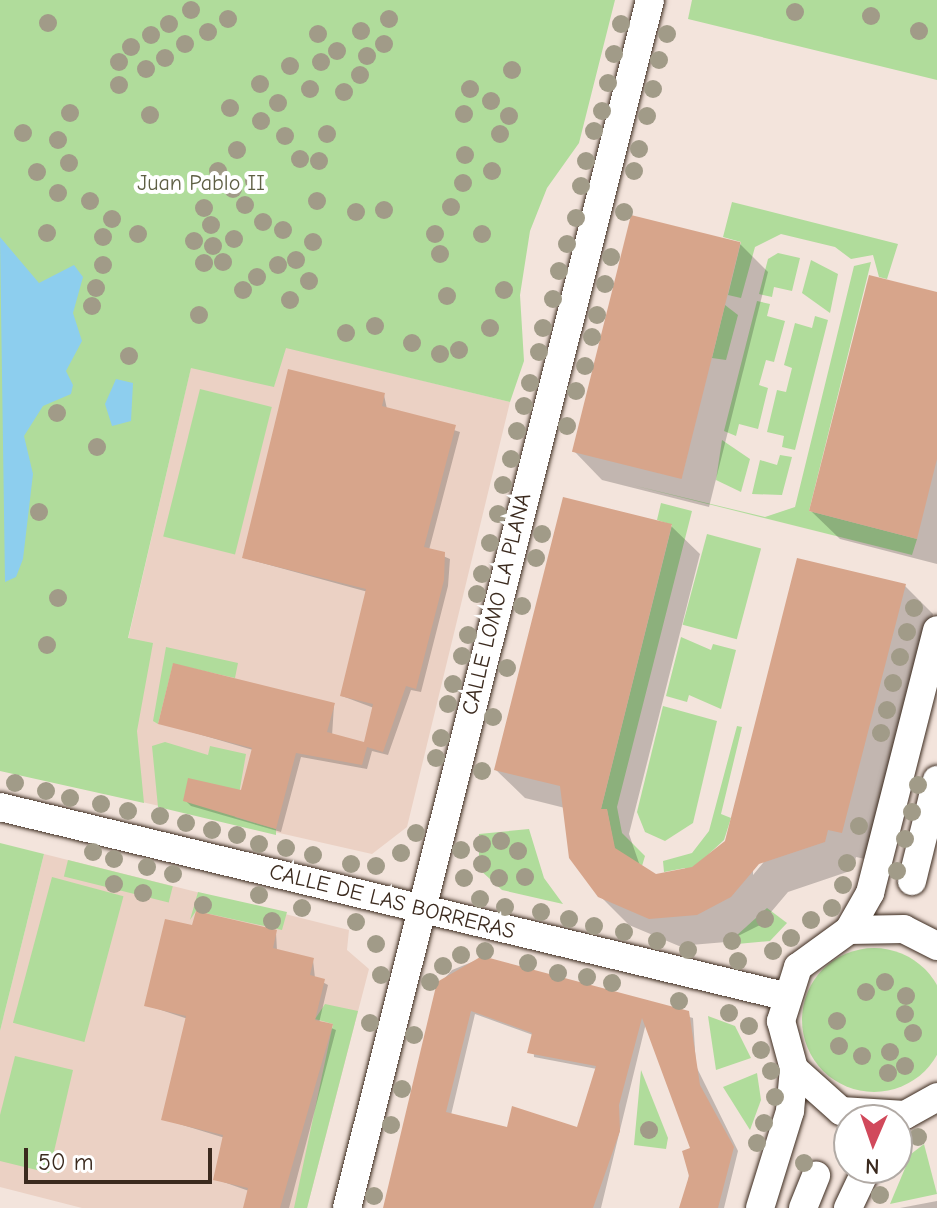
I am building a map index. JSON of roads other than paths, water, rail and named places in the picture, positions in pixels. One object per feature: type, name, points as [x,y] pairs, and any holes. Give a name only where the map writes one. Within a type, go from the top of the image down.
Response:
[{"type":"street","name":"CALLE LOMO LA PLANA","points":[[347,1208],[650,0]]},
{"type":"street","points":[[760,1208],[790,1111],[794,1069],[782,1034],[784,996],[809,956],[849,930],[870,893],[937,630]]},
{"type":"street","points":[[912,881],[937,780]]},
{"type":"street","name":"CALLE DE LAS BORRERAS","points":[[0,807],[784,996]]},
{"type":"street","points":[[849,930],[904,929],[937,946]]},
{"type":"street","points":[[794,1069],[833,1104]]},
{"type":"street","points":[[913,1112],[937,1097]]},
{"type":"street","points":[[803,1208],[816,1176]]},
{"type":"street","points":[[848,1208],[859,1184]]},
{"type":"water","points":[[0,237],[39,283],[74,265],[83,277],[73,313],[82,341],[66,371],[73,385],[71,394],[43,406],[24,436],[33,474],[23,559],[16,577],[5,582]]},
{"type":"water","points":[[116,379],[133,383],[131,421],[112,426],[105,404]]},
{"type":"park label","name":"Juan Pablo II","points":[[201,184]]}]
